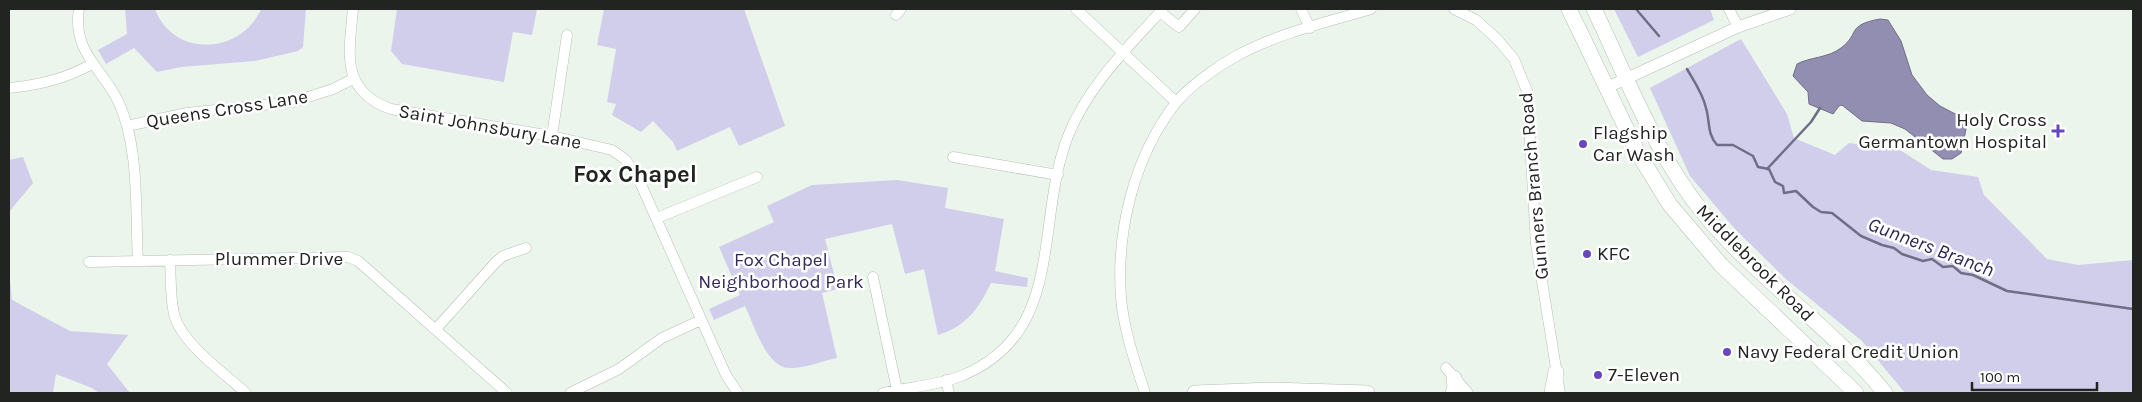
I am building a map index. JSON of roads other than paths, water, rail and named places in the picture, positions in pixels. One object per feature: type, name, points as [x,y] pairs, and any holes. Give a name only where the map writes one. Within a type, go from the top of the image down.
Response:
[{"type":"main road","name":"Middlebrook Road","points":[[1569,9],[1638,153],[1670,206],[1688,230],[1721,265],[1856,393]]},
{"type":"main road","name":"Middlebrook Road","points":[[1594,9],[1658,142],[1688,193],[1705,215],[1753,265],[1870,375],[1885,393]]},
{"type":"main road","points":[[1552,393],[1556,372]]},
{"type":"main road","points":[[1450,373],[1455,387],[1453,393]]},
{"type":"main road","points":[[1195,393],[1273,390],[1367,393]]},
{"type":"street","points":[[79,9],[79,31],[85,53],[118,100],[128,126],[132,149],[138,261]]},
{"type":"street","points":[[353,9],[349,57],[353,79]]},
{"type":"street","points":[[1076,9],[1176,102]]},
{"type":"street","points":[[883,393],[960,376],[992,360],[1012,342],[1028,318],[1039,288],[1058,175],[1068,137],[1077,116],[1100,80],[1161,10],[1179,27],[1196,9]]},
{"type":"street","points":[[1301,9],[1310,28]]},
{"type":"street","points":[[1145,393],[1126,332],[1121,264],[1124,223],[1135,184],[1155,134],[1176,102],[1212,71],[1238,55],[1310,28],[1371,9]]},
{"type":"street","name":"Gunners Branch Road","points":[[1454,9],[1476,20],[1498,40],[1514,59],[1525,84],[1536,244],[1560,393]]},
{"type":"street","points":[[1729,9],[1738,26]]},
{"type":"street","points":[[1606,88],[1738,26],[1790,9]]},
{"type":"street","points":[[552,136],[567,36]]},
{"type":"street","points":[[9,88],[52,82],[74,74],[92,64]]},
{"type":"street","name":"Queens Cross Lane","points":[[128,126],[187,113],[293,102],[333,89],[353,79]]},
{"type":"street","name":"Saint Johnsbury Lane","points":[[353,79],[367,96],[378,104],[391,109],[552,136],[598,146],[620,154],[639,180],[726,375],[737,393]]},
{"type":"street","points":[[953,157],[1058,175]]},
{"type":"street","points":[[657,218],[758,176]]},
{"type":"street","points":[[436,329],[495,263],[503,256],[526,248]]},
{"type":"street","name":"Plummer Drive","points":[[89,262],[348,257],[362,264],[507,393]]},
{"type":"street","points":[[170,260],[172,301],[178,326],[189,342],[246,393]]},
{"type":"street","points":[[873,277],[897,390]]},
{"type":"street","points":[[570,393],[619,369],[662,338],[701,320]]},
{"type":"street","points":[[1450,373],[1468,393]]},
{"type":"street","points":[[946,380],[949,393]]},
{"type":"waterway","name":"Gunners Branch","points":[[1636,9],[1659,36]]},
{"type":"waterway","name":"Gunners Branch","points":[[1687,69],[1703,98],[1710,132],[1717,145],[1733,145],[1753,156],[1758,167],[1769,169],[1775,182],[1783,186],[1784,193],[1796,191],[1813,207],[1821,212],[1832,213],[1861,236],[1923,261],[1932,259],[1943,267],[1953,266],[1961,273],[1973,275],[2007,291],[2133,309]]},
{"type":"waterway","points":[[1767,169],[1811,122],[1820,108]]},
{"type":"place","name":"Holy Cross Germantown Hospital","points":[[2058,131]]},
{"type":"place","name":"Flagship Car Wash","points":[[1583,144]]},
{"type":"place","name":"KFC","points":[[1587,254]]},
{"type":"place","name":"Navy Federal Credit Union","points":[[1727,352]]},
{"type":"place","name":"7-Eleven","points":[[1598,375]]},
{"type":"district","name":"Fox Chapel","points":[[635,174]]},
{"type":"park label","name":"Fox Chapel Neighborhood Park","points":[[781,271]]}]
